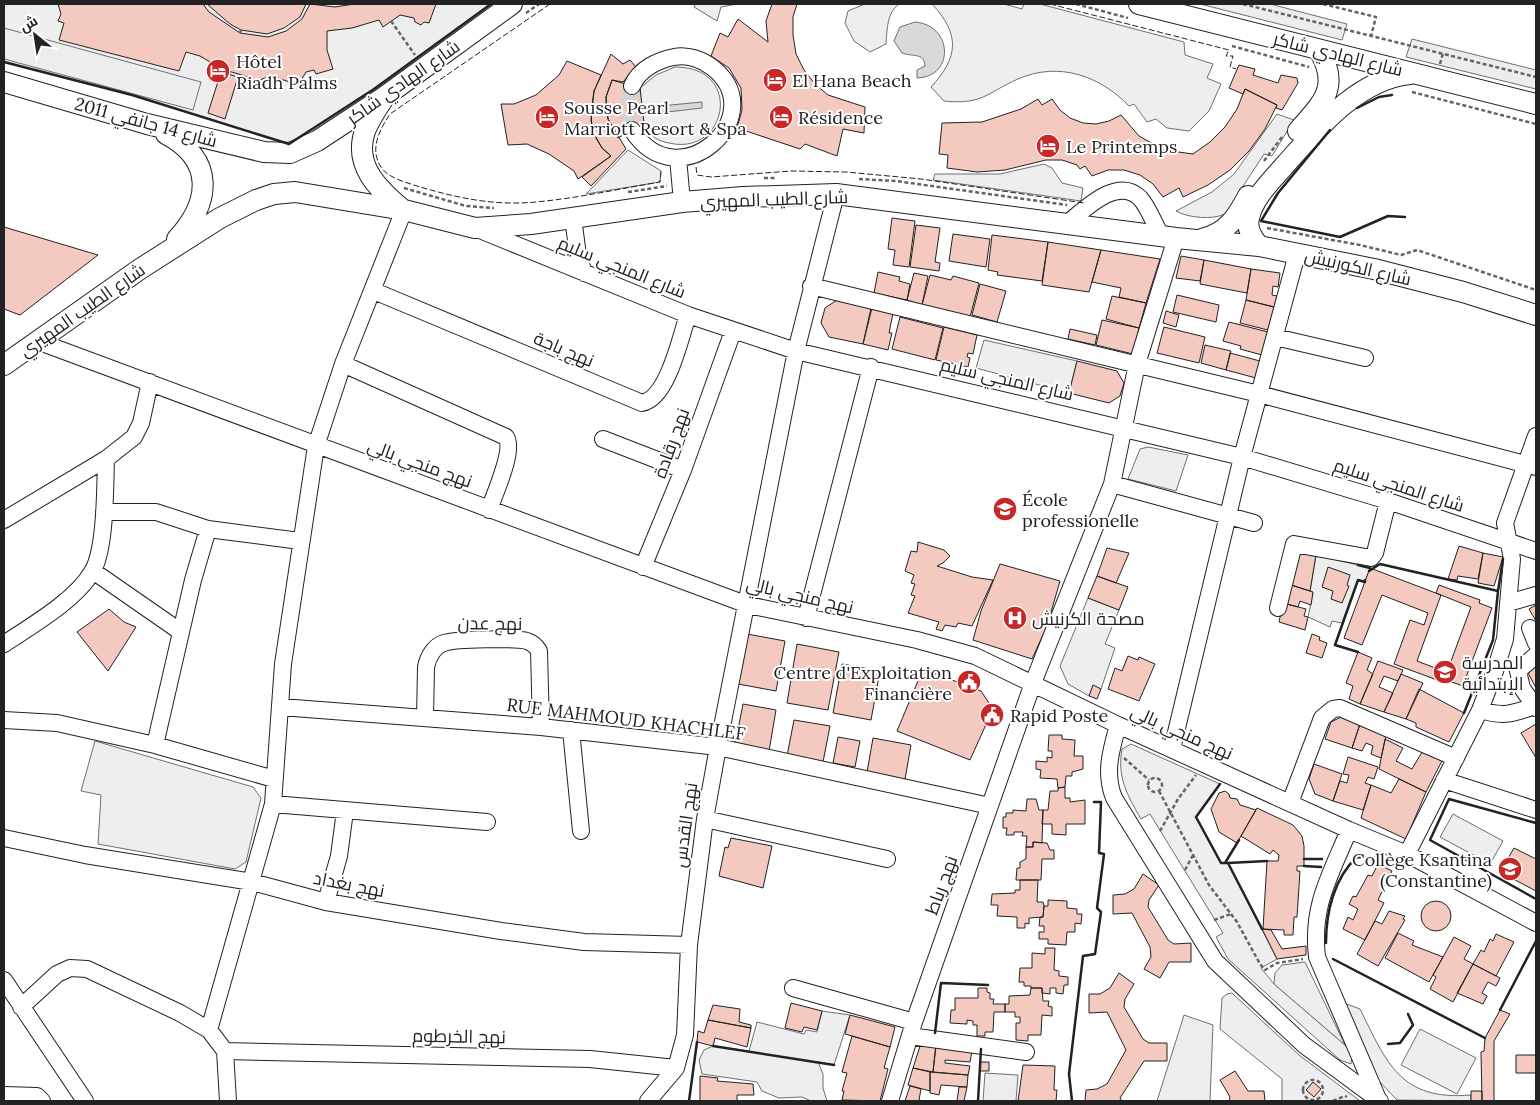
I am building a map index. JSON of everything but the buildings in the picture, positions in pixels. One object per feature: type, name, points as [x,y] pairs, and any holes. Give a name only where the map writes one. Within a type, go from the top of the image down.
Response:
[{"type":"main road","name":"شارع الهادي شاكر","points":[[290,153],[317,141],[384,97],[512,4]]},
{"type":"main road","name":"شارع الهادي شاكر","points":[[1135,11],[1409,82],[1536,104]]},
{"type":"main road","points":[[1198,240],[1216,234],[1232,223],[1258,180],[1320,105],[1326,94],[1329,66],[1316,59]]},
{"type":"main road","points":[[1260,236],[1250,234],[1249,218],[1268,185],[1317,128],[1335,112],[1372,86],[1389,78],[1409,82]]},
{"type":"main road","name":"شارع 14 جانفي 2011","points":[[4,82],[148,124],[264,152],[290,153]]},
{"type":"main road","points":[[384,97],[365,130],[361,144],[362,156],[369,177],[376,186],[404,210]]},
{"type":"main road","points":[[148,124],[181,142],[191,151],[202,175],[201,201],[194,217],[162,255]]},
{"type":"main road","name":"شارع الطيب المهيري","points":[[4,365],[162,255],[238,208],[274,194],[295,192],[316,194],[404,210],[475,228],[504,227],[682,202],[836,194],[1070,222],[1168,236]]},
{"type":"main road","name":"شارع الكورنيش","points":[[1168,236],[1198,240],[1260,236],[1298,254],[1374,269],[1463,292],[1536,315]]},
{"type":"street","points":[[632,86],[644,70],[657,62],[676,56],[692,57],[706,62],[719,72],[728,86],[732,101],[731,117],[725,132],[715,144],[702,152],[678,158],[660,155],[646,147],[632,130]]},
{"type":"street","points":[[678,158],[682,202]]},
{"type":"street","points":[[1070,222],[1102,197],[1115,191],[1132,192],[1145,205],[1168,236]]},
{"type":"street","name":"نهج القدس","points":[[679,1060],[685,1035],[690,945],[705,818],[796,351],[811,286],[836,194]]},
{"type":"street","points":[[209,1030],[273,804],[283,664],[300,541],[316,446],[343,364],[374,291],[404,210]]},
{"type":"street","points":[[573,218],[578,255],[584,273]]},
{"type":"street","name":"شارع المنجي سليم","points":[[475,228],[688,315],[796,351],[1242,457],[1388,501],[1536,550]]},
{"type":"street","name":"نهج رباط","points":[[890,1101],[912,1029],[1033,683],[1112,484],[1137,364],[1168,236]]},
{"type":"street","points":[[1172,750],[1242,457],[1298,254]]},
{"type":"street","points":[[811,286],[1259,394],[1531,466]]},
{"type":"street","name":"نهج باجة","points":[[374,291],[642,403],[654,399],[664,384],[688,315]]},
{"type":"street","name":"نهج رقادة","points":[[643,567],[683,470],[733,331]]},
{"type":"street","points":[[1275,337],[1365,358]]},
{"type":"street","name":"نهج منجي بالي","points":[[37,341],[748,605],[917,640],[976,656],[1172,750],[1290,804],[1407,854],[1536,922]]},
{"type":"street","points":[[343,364],[506,437],[510,447],[489,510]]},
{"type":"street","points":[[806,618],[871,368]]},
{"type":"street","points":[[4,520],[106,459],[134,437],[141,423],[150,382]]},
{"type":"street","points":[[1407,854],[1480,710],[1505,639],[1512,559],[1505,523],[1531,466],[1536,436]]},
{"type":"street","points":[[603,439],[683,470]]},
{"type":"street","points":[[4,644],[70,598],[94,571],[104,512],[106,459]]},
{"type":"street","points":[[1112,484],[1254,523]]},
{"type":"street","points":[[1278,608],[1294,544],[1371,558],[1375,553],[1388,501]]},
{"type":"street","points":[[104,512],[156,512],[208,529],[300,541]]},
{"type":"street","points":[[155,745],[181,632],[208,529]]},
{"type":"street","points":[[94,571],[181,632]]},
{"type":"street","points":[[1508,603],[1536,595]]},
{"type":"street","points":[[1530,628],[1536,643]]},
{"type":"street","name":"نهج عدن","points":[[425,718],[426,667],[436,648],[451,641],[520,640],[535,645],[539,651],[541,727]]},
{"type":"street","points":[[1480,710],[1498,715],[1512,714],[1536,707],[1519,682],[1518,671],[1536,655]]},
{"type":"street","points":[[1492,678],[1505,683],[1519,682]]},
{"type":"street","name":"RUE MAHMOUD KHACHLEF","points":[[281,707],[541,727],[718,747],[990,806]]},
{"type":"street","points":[[1290,804],[1322,718],[1333,709],[1340,708],[1456,758]]},
{"type":"street","points":[[4,720],[56,723],[155,745],[274,779]]},
{"type":"street","points":[[1118,725],[1110,752],[1108,777],[1114,798],[1215,961],[1304,1045],[1379,1101]]},
{"type":"street","points":[[571,730],[582,831]]},
{"type":"street","points":[[1444,780],[1536,810]]},
{"type":"street","points":[[273,804],[487,822]]},
{"type":"street","points":[[326,902],[339,856],[345,811]]},
{"type":"street","points":[[705,818],[887,859]]},
{"type":"street","points":[[1349,830],[1316,912],[1315,936],[1317,957],[1379,1101]]},
{"type":"street","name":"نهج بغداد","points":[[4,838],[85,855],[252,882],[326,902],[501,932],[584,942],[690,945]]},
{"type":"street","points":[[21,1007],[57,974],[70,968],[87,969],[180,1013],[209,1030],[225,1051],[228,1101]]},
{"type":"street","points":[[4,980],[85,1101]]},
{"type":"street","points":[[793,988],[912,1029],[1026,1052]]},
{"type":"street","name":"نهج الخرطوم","points":[[225,1051],[679,1060]]},
{"type":"street","points":[[648,1101],[679,1060]]},
{"type":"street","points":[[4,1095],[36,1096],[42,1101]]},
{"type":"path","points":[[1076,4],[1135,11]]},
{"type":"path","points":[[1243,4],[1536,77]]},
{"type":"path","points":[[1324,4],[1376,17],[1372,36]]},
{"type":"path","points":[[391,21],[413,53]]},
{"type":"path","points":[[1230,46],[1316,59]]},
{"type":"path","points":[[1409,82],[1536,124]]},
{"type":"path","points":[[1262,163],[1283,136]]},
{"type":"path","points":[[1260,236],[1360,245],[1401,255],[1417,250],[1536,290]]},
{"type":"path","points":[[1110,752],[1121,755],[1149,780]]},
{"type":"path","points":[[1160,831],[1203,764]]},
{"type":"path","points":[[1154,777],[1160,780],[1162,787],[1159,791],[1150,790],[1147,786],[1149,780],[1154,777]]},
{"type":"path","points":[[1159,791],[1209,885],[1231,914],[1265,970],[1278,963],[1317,957]]},
{"type":"path","points":[[1184,870],[1193,855]]},
{"type":"path","points":[[1214,920],[1231,914]]},
{"type":"path","points":[[1317,1080],[1322,1085],[1322,1094],[1318,1100],[1311,1100],[1305,1096],[1303,1090],[1308,1081],[1317,1080]]},
{"type":"path","points":[[1333,1101],[1345,1096],[1349,1098]]},
{"type":"shaded area","name":"Hôtel Riadh Palms","points":[[4,4],[491,4],[374,89],[289,144],[132,95],[4,62]]},
{"type":"shaded area","points":[[695,4],[737,4],[721,7],[717,21],[694,7]]},
{"type":"shaded area","points":[[865,4],[899,4],[890,16],[886,44],[870,52],[854,41],[845,23],[848,11]]},
{"type":"shaded area","points":[[932,4],[1004,4],[1022,9],[1024,4],[1040,4],[1184,42],[1185,55],[1213,64],[1207,78],[1221,84],[1209,111],[1189,131],[1167,128],[1156,119],[1147,122],[1134,104],[1129,106],[1118,95],[1092,80],[1078,74],[1063,72],[1049,71],[1033,74],[1007,84],[984,97],[968,101],[944,101],[931,87],[947,66],[953,46],[948,25]]},
{"type":"shaded area","points":[[1200,4],[1270,4],[1347,24],[1342,40]]},
{"type":"shaded area","points":[[915,22],[928,25],[937,32],[942,41],[944,51],[943,61],[938,69],[929,75],[917,78],[917,70],[925,66],[924,62],[920,57],[902,53],[894,41],[900,27]]},
{"type":"shaded area","points":[[4,28],[201,82],[193,110],[4,59]]},
{"type":"shaded area","points":[[1412,39],[1536,70],[1536,89],[1406,57]]},
{"type":"shaded area","points":[[675,67],[697,71],[712,81],[719,95],[720,110],[715,125],[704,137],[689,144],[661,141],[647,130],[642,117],[640,88],[656,75]]},
{"type":"shaded area","points":[[702,102],[702,108],[650,114],[650,107]]},
{"type":"shaded area","points":[[1277,114],[1294,120],[1272,156],[1264,154],[1225,214],[1214,217],[1200,217],[1176,211],[1212,192],[1234,174]]},
{"type":"shaded area","points":[[628,150],[661,171],[660,182],[586,194]]},
{"type":"shaded area","points":[[1044,164],[1052,168],[1062,183],[1083,188],[1081,201],[933,180],[935,174],[1000,174]]},
{"type":"shaded area","points":[[984,340],[1077,361],[1069,393],[976,368]]},
{"type":"shaded area","points":[[1148,447],[1188,455],[1176,491],[1128,479],[1140,449]]},
{"type":"shaded area","points":[[1316,555],[1370,568],[1365,582],[1358,581],[1342,623],[1332,621],[1330,627],[1308,617],[1313,593],[1310,591]]},
{"type":"shaded area","points":[[1088,598],[1119,610],[1105,644],[1115,648],[1101,689],[1093,686],[1089,696],[1068,684],[1060,666]]},
{"type":"shaded area","points":[[95,741],[253,787],[261,798],[246,862],[235,869],[98,844],[101,795],[81,791]]},
{"type":"shaded area","points":[[1131,744],[1220,784],[1196,817],[1221,863],[1228,863],[1277,959],[1261,968],[1274,984],[1345,1045],[1352,1055],[1351,1064],[1340,1060],[1228,959],[1216,937],[1223,933],[1150,814],[1141,819],[1131,802],[1124,786],[1121,759],[1122,749]]},
{"type":"shaded area","points":[[1453,814],[1503,841],[1490,864],[1440,837]]},
{"type":"shaded area","points":[[1305,962],[1345,1045],[1274,984],[1275,973],[1282,965]]},
{"type":"shaded area","points":[[1232,993],[1299,1055],[1360,1101],[1282,1101],[1282,1079],[1220,1029],[1222,998]]},
{"type":"shaded area","points":[[1344,1003],[1360,1009],[1388,1062],[1412,1085],[1428,1092],[1447,1095],[1471,1095],[1471,1101],[1397,1100],[1375,1077]]},
{"type":"shaded area","points":[[822,1011],[850,1015],[834,1065],[818,1062],[823,1074],[823,1088],[827,1101],[811,1101],[802,1097],[779,1098],[762,1091],[757,1082],[702,1074],[699,1060],[704,1050],[713,1046],[749,1051],[757,1022],[804,1034],[806,1030],[817,1032]]},
{"type":"shaded area","points":[[1184,1015],[1213,1025],[1210,1101],[1157,1101]]},
{"type":"shaded area","points":[[1420,1029],[1476,1058],[1457,1094],[1401,1065]]},
{"type":"shaded area","points":[[985,1073],[1018,1075],[1016,1101],[983,1101]]},
{"type":"tunnel","points":[[632,86],[628,108],[632,130]]},
{"type":"fence","points":[[550,4],[390,114],[377,139],[376,153],[381,167],[388,174],[407,183],[461,197],[505,203],[567,198],[660,182],[661,171]]},
{"type":"fence","points":[[1050,4],[1229,50],[1226,56],[1233,56],[1230,67],[1236,69]]},
{"type":"fence","points":[[696,167],[697,175],[711,177],[791,171],[846,172],[921,179],[1084,203]]},
{"type":"wall","points":[[4,62],[132,95],[289,144],[374,89],[491,4]]},
{"type":"wall","points":[[1357,108],[1379,97],[1392,95]]},
{"type":"wall","points":[[1330,130],[1278,193],[1261,221],[1340,237],[1388,216],[1405,217]]},
{"type":"wall","points":[[1498,591],[1503,559]]},
{"type":"wall","points":[[1369,571],[1380,564],[1498,591],[1493,640],[1464,713]]},
{"type":"wall","points":[[1358,565],[1370,568]]},
{"type":"wall","points":[[1358,652],[1335,645],[1358,580],[1365,582],[1365,580]]},
{"type":"wall","points":[[1220,784],[1196,817],[1221,863],[1228,863],[1262,929]]},
{"type":"wall","points":[[1536,823],[1449,799],[1430,840],[1536,899]]},
{"type":"wall","points":[[1072,1101],[1069,1074],[1083,956],[1095,954],[1101,912],[1097,908],[1104,854],[1099,853],[1101,802],[1094,802]]},
{"type":"wall","points":[[1225,863],[1239,840]]},
{"type":"wall","points":[[1326,943],[1330,908],[1342,875],[1357,857],[1381,858],[1378,864]]},
{"type":"wall","points":[[1304,859],[1322,859]]},
{"type":"wall","points":[[1228,863],[1267,861]]},
{"type":"wall","points":[[1304,866],[1321,867]]},
{"type":"wall","points":[[1500,1010],[1536,941]]},
{"type":"wall","points":[[1333,959],[1485,1038]]},
{"type":"wall","points":[[935,1033],[941,983],[988,985]]},
{"type":"wall","points":[[1388,1044],[1400,1043],[1413,1025],[1408,1014]]},
{"type":"wall","points":[[689,1101],[697,1042]]},
{"type":"wall","points":[[713,1046],[834,1065]]},
{"type":"wall","points":[[978,1101],[981,1049]]},
{"type":"place","name":"Hôtel Riadh Palms","points":[[218,71]]},
{"type":"place","name":"El Hana Beach","points":[[775,80]]},
{"type":"place","name":"Sousse Pearl Marriott Resort & Spa","points":[[547,117]]},
{"type":"place","name":"Résidence","points":[[781,117]]},
{"type":"place","name":"Le Printemps","points":[[1048,146]]},
{"type":"place","name":"École professionelle","points":[[1005,509]]},
{"type":"place","name":"مصحة الكرنيش","points":[[1015,618]]},
{"type":"place","name":"المدرسة الإبتدائية","points":[[1445,672]]},
{"type":"place","name":"Centre d'Exploitation Financière","points":[[969,682]]},
{"type":"place","name":"Rapid Poste","points":[[992,715]]},
{"type":"place","name":"Collège Ksantina (Constantine)","points":[[1510,869]]}]
